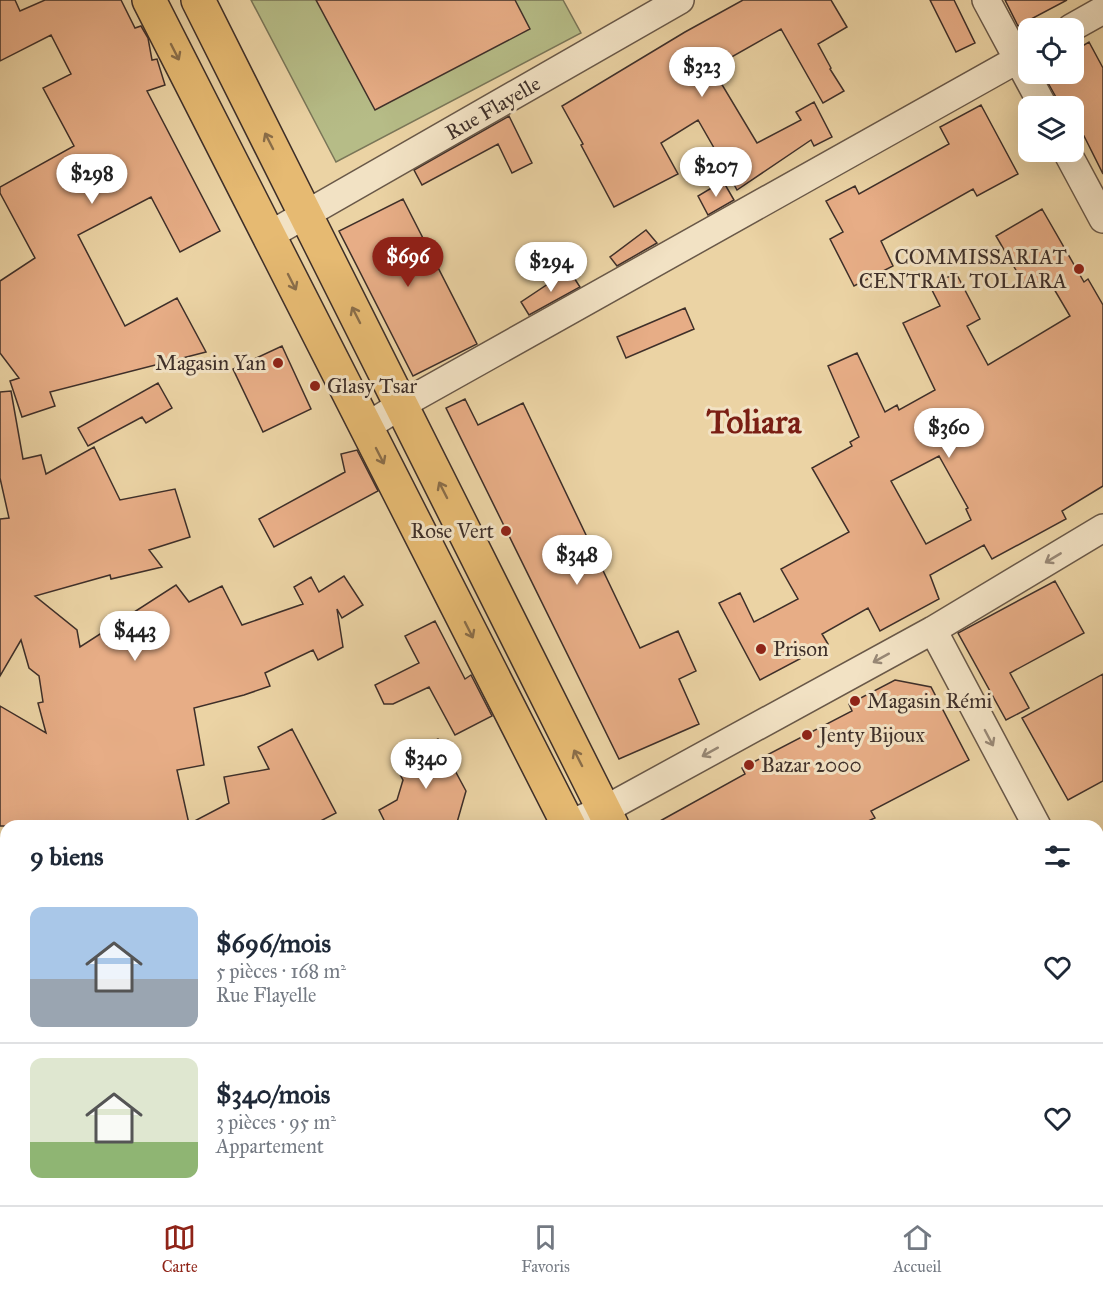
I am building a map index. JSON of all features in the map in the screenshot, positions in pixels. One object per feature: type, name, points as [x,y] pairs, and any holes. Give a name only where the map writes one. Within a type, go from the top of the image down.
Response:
[{"type":"main road","points":[[149,0],[564,820]]},
{"type":"main road","points":[[198,0],[608,818]]},
{"type":"street","name":"Rue Flayelle","points":[[268,236],[680,0]]},
{"type":"street","points":[[987,0],[1018,48]]},
{"type":"street","points":[[1084,21],[1103,10]]},
{"type":"street","points":[[366,427],[401,405],[1018,59]]},
{"type":"street","points":[[1072,162],[1103,219]]},
{"type":"street","points":[[608,818],[933,630],[1103,528]]},
{"type":"street","points":[[933,630],[1033,820]]},
{"type":"green space","points":[[251,0],[563,0],[581,33],[336,162]]},
{"type":"building","points":[[0,0],[15,0],[20,11],[45,0],[121,0],[135,28],[141,26],[148,38],[152,60],[157,59],[165,85],[147,91],[220,231],[180,252],[151,197],[78,235],[125,326],[177,298],[206,352],[50,392],[55,406],[22,417],[10,381],[19,378],[0,353],[0,281],[35,258],[0,193],[0,187],[74,146],[43,88],[71,74],[51,35],[0,61]]},
{"type":"building","points":[[316,0],[515,0],[530,29],[375,110]]},
{"type":"building","points":[[743,0],[831,0],[847,27],[818,44],[844,91],[823,103],[781,29],[712,68],[757,143],[801,120],[796,112],[814,102],[832,137],[814,146],[811,140],[737,190],[726,170],[736,162],[727,148],[717,153],[698,120],[661,143],[678,174],[614,207],[562,106]]},
{"type":"building","points":[[930,0],[954,0],[975,43],[956,52]]},
{"type":"building","points":[[1005,0],[1067,0],[1033,18],[1018,18],[1018,26]]},
{"type":"building","points":[[1089,42],[1103,68],[1103,174],[1084,136],[1084,96],[1055,96],[1049,84],[1084,84],[1084,45]]},
{"type":"building","points":[[981,105],[1018,174],[977,196],[973,189],[881,241],[893,266],[854,286],[830,239],[843,232],[826,201],[855,186],[859,194],[949,144],[940,127]]},
{"type":"building","points":[[509,116],[532,163],[512,173],[498,144],[422,185],[414,170]]},
{"type":"building","points":[[723,181],[734,200],[708,215],[698,196]]},
{"type":"building","points":[[403,199],[477,344],[413,376],[339,231]]},
{"type":"building","points":[[1042,209],[1084,282],[1088,279],[1103,305],[1103,486],[1062,511],[1066,519],[992,559],[984,545],[930,575],[939,599],[880,631],[868,608],[822,634],[828,644],[760,680],[719,603],[740,593],[754,622],[798,599],[781,569],[849,532],[812,468],[852,446],[850,442],[859,437],[828,366],[857,353],[885,412],[897,405],[899,410],[935,390],[903,323],[940,306],[930,286],[956,273],[980,319],[967,326],[988,365],[1070,316],[1047,277],[1027,289],[996,236]],"holes":[[[939,456],[968,508],[966,509],[971,520],[926,544],[891,481]]]},
{"type":"building","points":[[646,230],[657,243],[617,266],[610,257]]},
{"type":"building","points":[[569,270],[580,287],[529,315],[521,302]]},
{"type":"building","points":[[685,308],[694,329],[626,358],[617,337]]},
{"type":"building","points":[[282,346],[311,409],[263,432],[233,369]]},
{"type":"building","points":[[158,383],[172,408],[146,423],[142,417],[88,446],[78,428]]},
{"type":"building","points":[[11,391],[23,459],[41,455],[46,474],[94,447],[120,500],[175,489],[190,537],[149,550],[162,567],[111,579],[110,575],[35,596],[77,630],[80,647],[176,585],[189,602],[222,586],[242,625],[303,604],[294,587],[311,577],[319,592],[344,576],[363,605],[342,618],[337,609],[343,647],[318,660],[313,650],[265,673],[270,686],[194,708],[204,765],[177,770],[188,820],[0,820],[0,706],[46,733],[38,703],[43,702],[39,676],[29,668],[21,640],[0,676],[0,519],[9,518],[0,478],[0,392]]},
{"type":"building","points":[[465,399],[478,425],[523,403],[640,648],[678,631],[696,671],[679,679],[699,724],[619,759],[446,408]]},
{"type":"building","points":[[357,450],[378,491],[274,547],[259,519],[345,472],[341,454]]},
{"type":"building","points":[[1055,581],[1084,633],[1010,673],[1029,708],[1006,720],[958,633]]},
{"type":"building","points":[[435,621],[465,679],[471,675],[492,716],[455,735],[429,687],[393,704],[384,704],[375,685],[419,663],[405,636]]},
{"type":"building","points":[[1103,674],[1103,781],[1068,800],[1022,718]]},
{"type":"building","points":[[895,680],[931,687],[969,760],[871,811],[875,818],[870,820],[662,820],[745,774],[742,768],[852,711],[849,704]]},
{"type":"building","points":[[292,729],[336,813],[323,820],[197,820],[229,803],[224,777],[269,769],[258,747]]},
{"type":"building","points":[[438,739],[466,791],[458,820],[384,820],[379,810],[397,800],[403,780],[393,762]]},
{"type":"place","name":"COMMISSARIAT CENTRAL TOLIARA","points":[[1079,269]]},
{"type":"place","name":"Magasin Yan","points":[[278,363]]},
{"type":"place","name":"Glasy Tsar","points":[[315,386]]},
{"type":"place","name":"Rose Vert","points":[[506,531]]},
{"type":"place","name":"Prison","points":[[761,649]]},
{"type":"place","name":"Magasin Rémi","points":[[855,701]]},
{"type":"place","name":"Jenty Bijoux","points":[[807,735]]},
{"type":"place","name":"Bazar 2000","points":[[749,765]]},
{"type":"district","name":"Toliara","points":[[754,422]]}]
